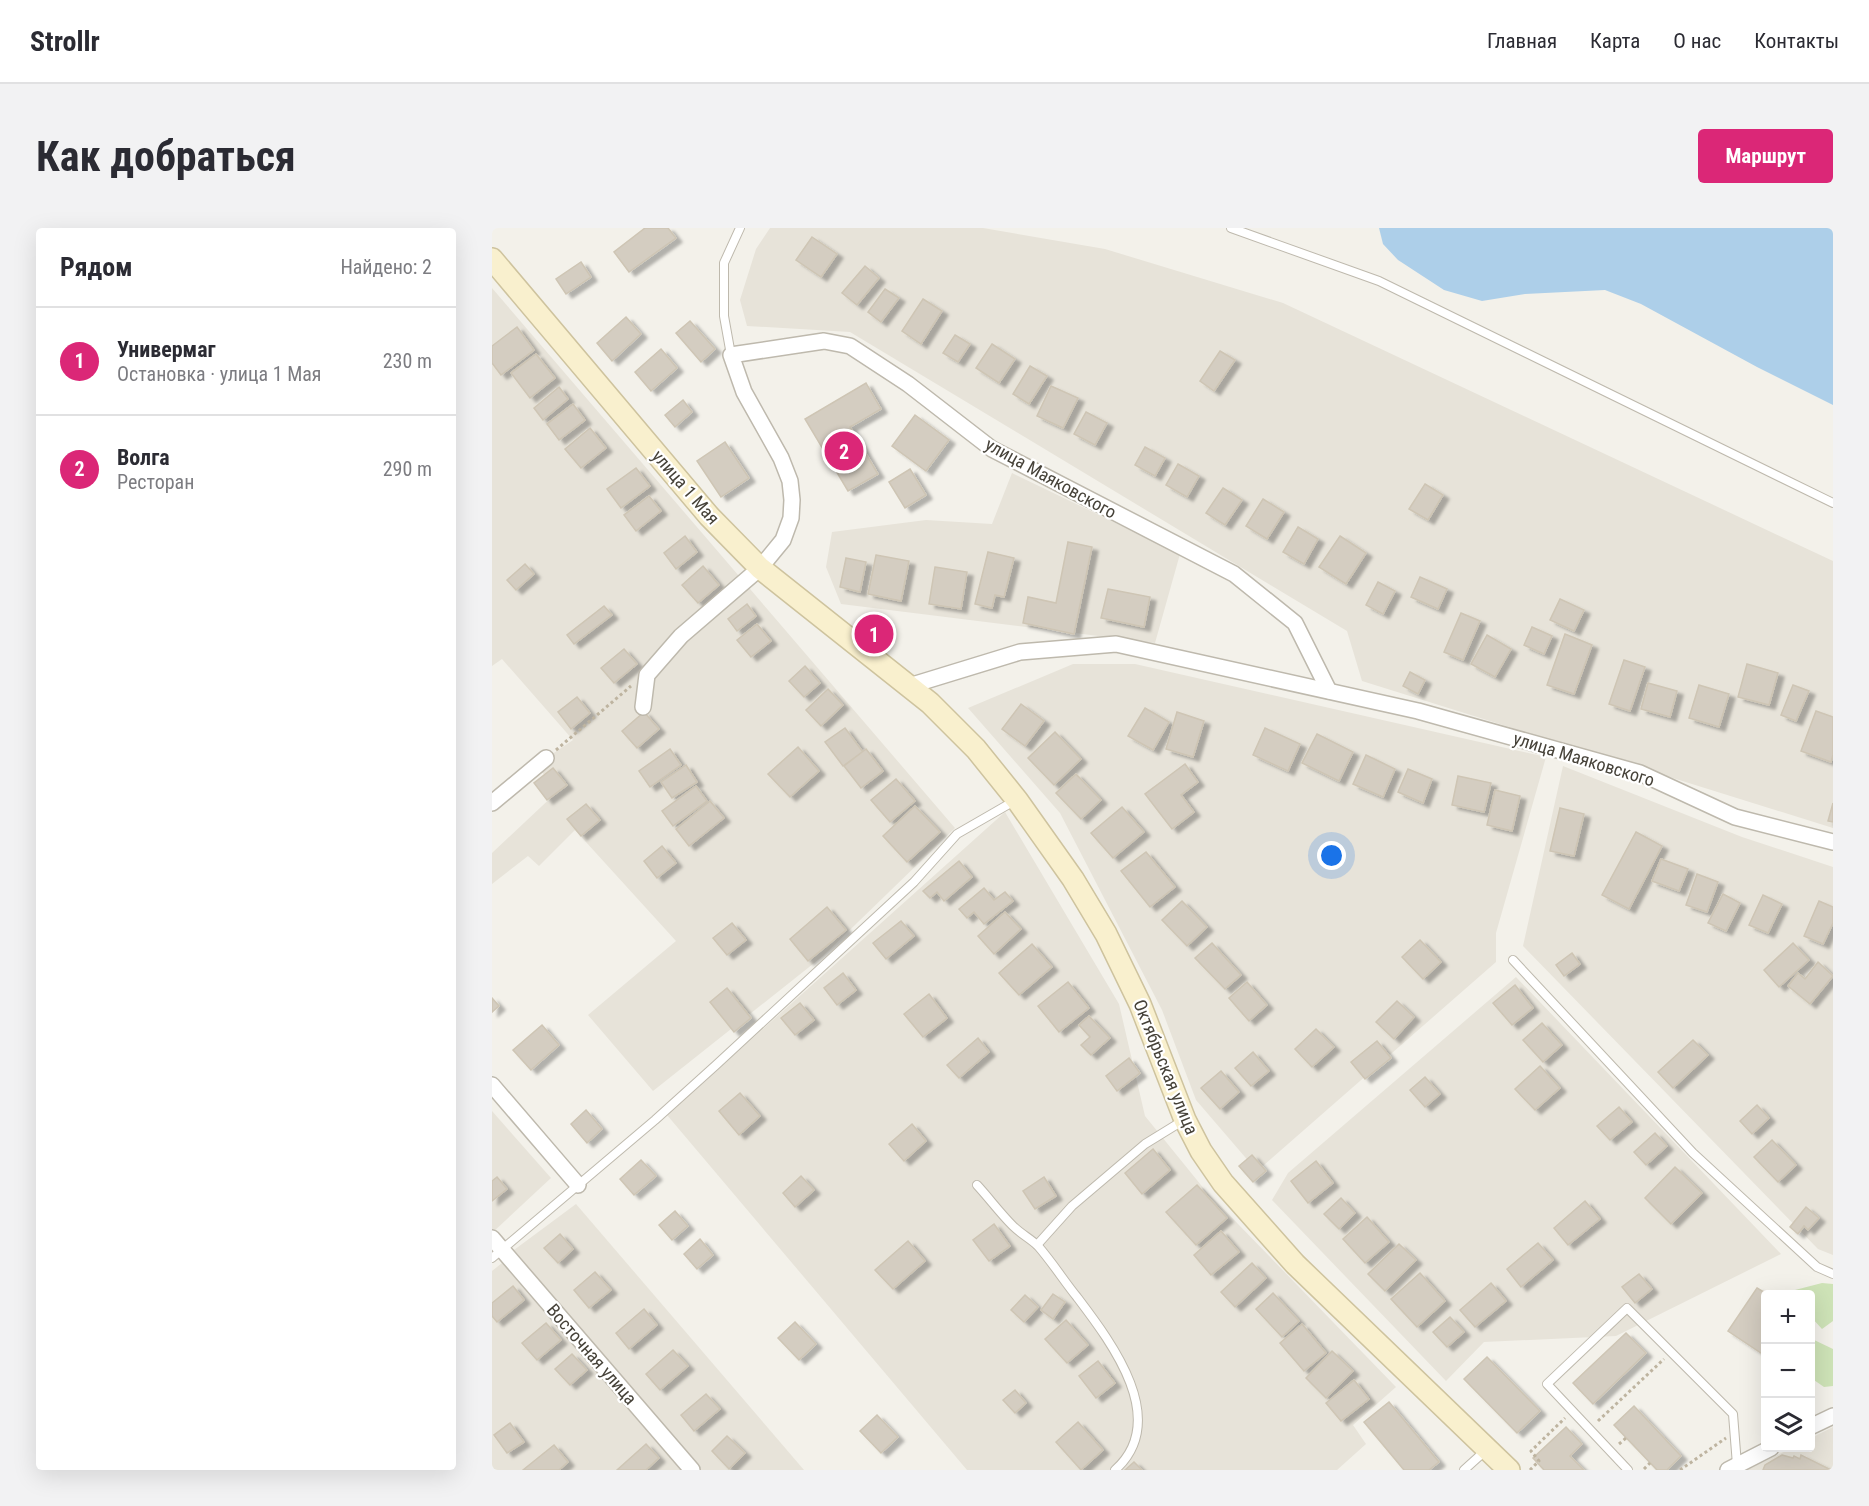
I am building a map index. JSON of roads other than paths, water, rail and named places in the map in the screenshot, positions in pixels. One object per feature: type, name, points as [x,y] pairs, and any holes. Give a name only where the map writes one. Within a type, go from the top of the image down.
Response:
[{"type":"street","name":"улица 1 Мая","points":[[492,259],[710,516],[760,568],[909,686]]},
{"type":"street","name":"улица Маяковского","points":[[731,355],[824,341],[850,346],[908,384],[992,449],[1234,574],[1295,623],[1329,692]]},
{"type":"street","points":[[643,707],[647,675],[681,636],[760,568],[783,540],[791,518],[790,481],[781,458],[744,392],[731,355]]},
{"type":"street","name":"улица Маяковского","points":[[909,686],[1020,652],[1116,645],[1418,711],[1640,773],[1735,817],[1833,842]]},
{"type":"street","name":"Октябрьская улица","points":[[909,686],[955,725],[976,749],[1017,800],[1073,879],[1110,942],[1140,1004],[1185,1120],[1223,1183],[1280,1248],[1509,1470]]},
{"type":"street","points":[[492,803],[546,758]]},
{"type":"street","points":[[492,1085],[578,1185]]},
{"type":"street","name":"Восточная улица","points":[[495,1249],[692,1470]]},
{"type":"street","points":[[1815,1425],[1833,1416]]},
{"type":"street","points":[[1732,1467],[1763,1452]]},
{"type":"lane","points":[[731,355],[724,316],[724,263],[740,228]]},
{"type":"lane","points":[[1231,228],[1379,281],[1833,503]]},
{"type":"lane","points":[[495,1249],[578,1185],[655,1120],[834,958],[914,882],[957,834],[1017,800]]},
{"type":"lane","points":[[1513,960],[1693,1153],[1817,1267],[1833,1274]]},
{"type":"lane","points":[[1037,1245],[1072,1206],[1145,1144],[1185,1120]]},
{"type":"lane","points":[[977,1185],[1014,1228],[1037,1245],[1110,1340],[1125,1369],[1135,1399],[1138,1420],[1136,1440],[1130,1454],[1115,1470]]},
{"type":"lane","points":[[1628,1470],[1547,1384],[1627,1308],[1733,1414],[1735,1432],[1732,1467]]},
{"type":"lane","points":[[1464,1470],[1488,1449]]},
{"type":"water","points":[[1379,228],[1833,228],[1833,405],[1641,304],[1605,290],[1525,294],[1482,301],[1444,290],[1398,260],[1383,244]]},
{"type":"place","name":"Волга","points":[[844,451]]},
{"type":"place","name":"Универмаг","points":[[874,634]]}]
